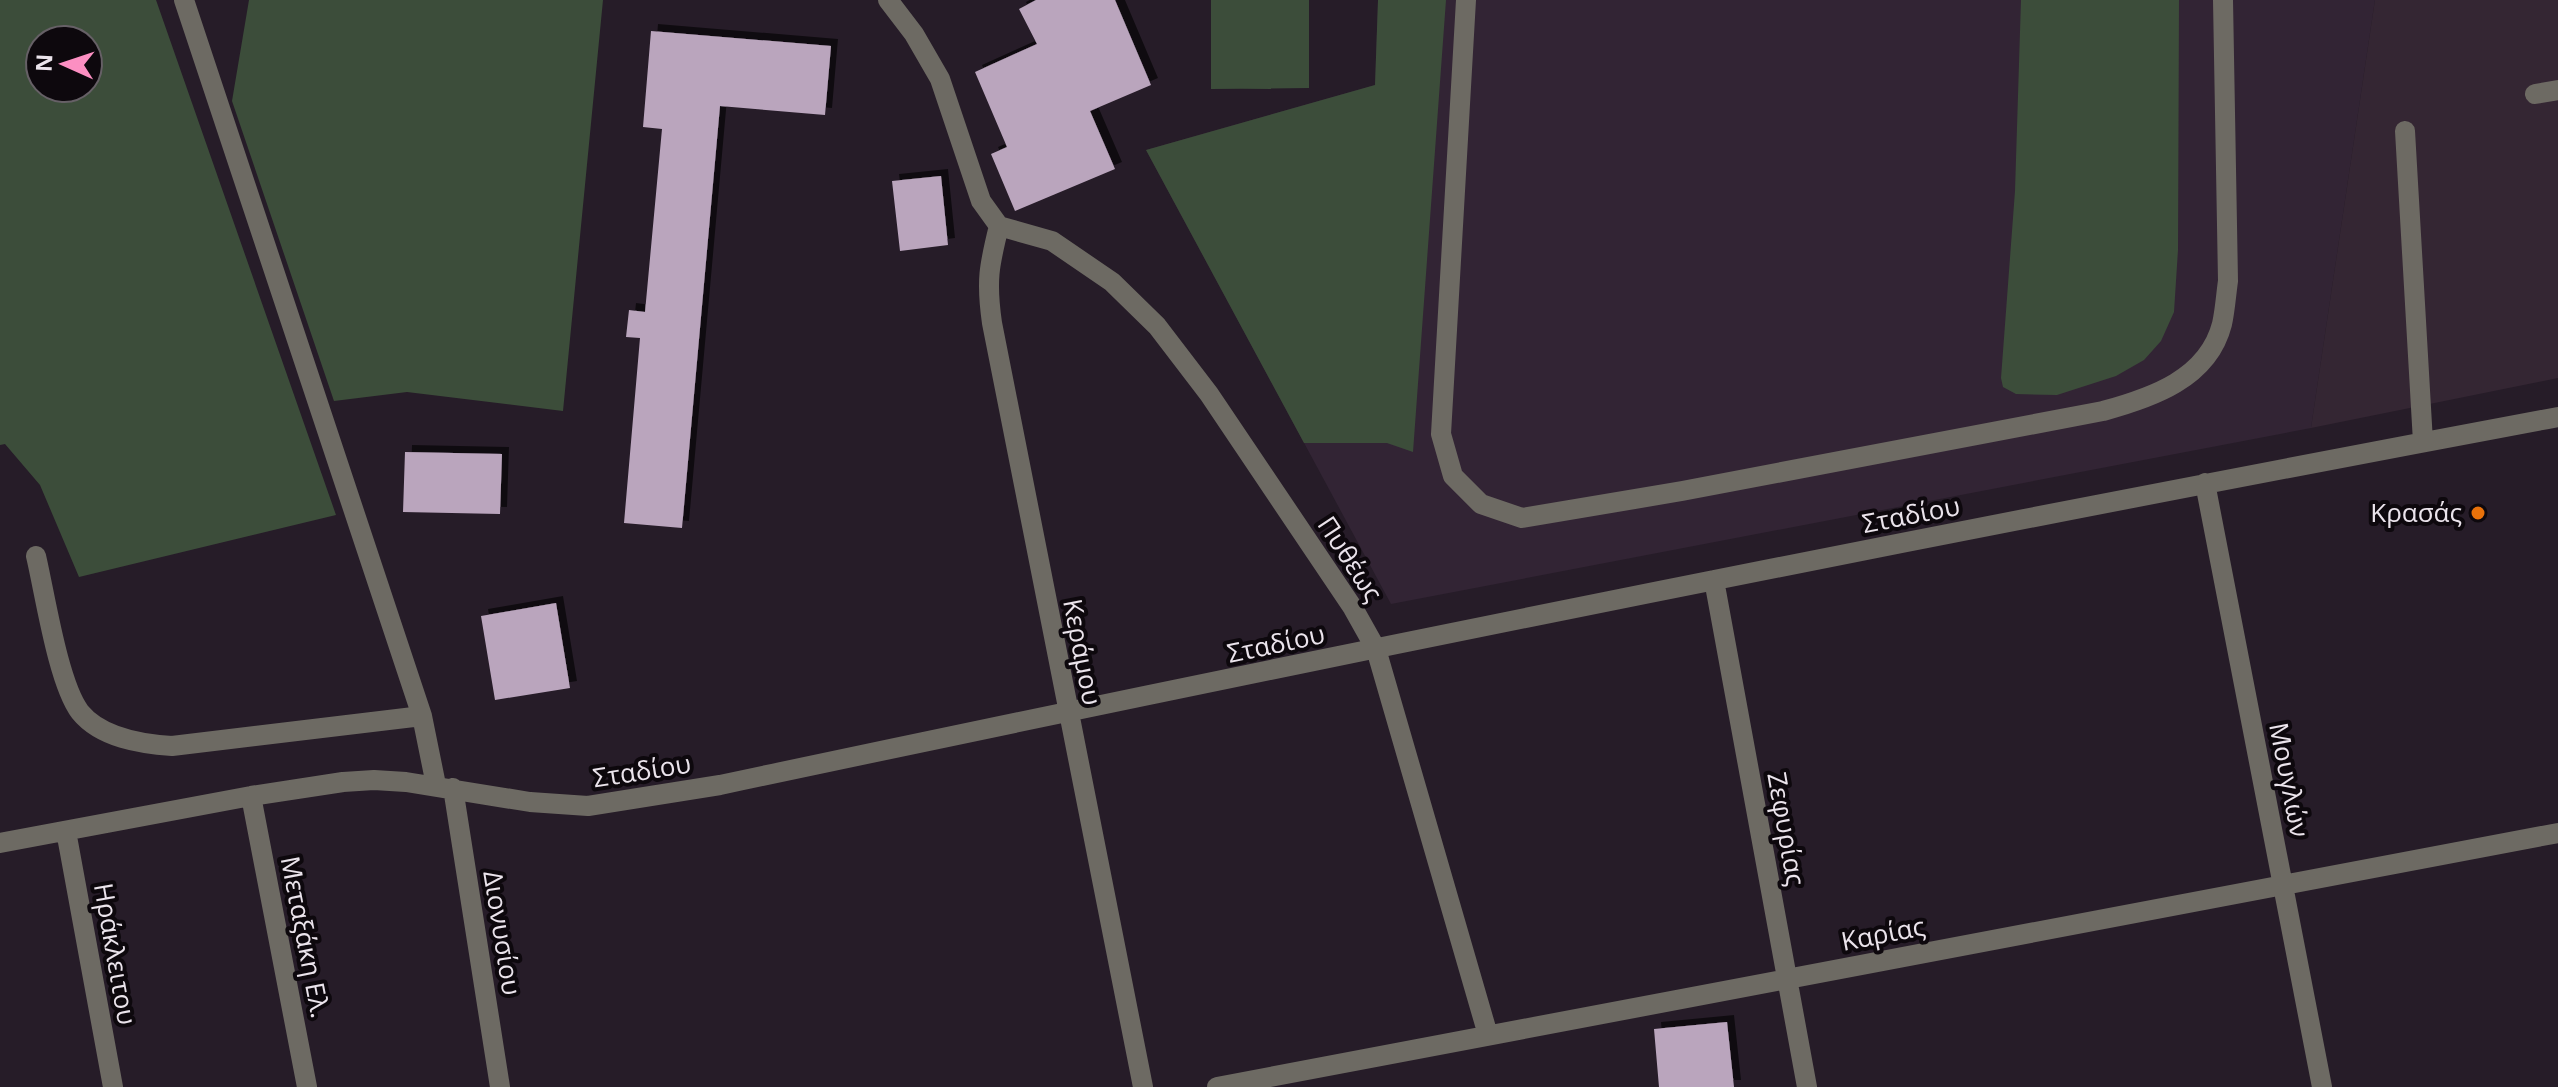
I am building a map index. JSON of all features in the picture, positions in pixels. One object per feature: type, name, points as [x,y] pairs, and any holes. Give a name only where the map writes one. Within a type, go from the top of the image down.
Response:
[{"type":"street","name":"Διονυσίου","points":[[184,0],[445,787],[500,1087]]},
{"type":"street","points":[[888,0],[914,34],[940,79],[981,201],[999,226]]},
{"type":"street","points":[[1466,0],[1441,434],[1453,476],[1481,504],[1522,518],[1682,491],[2103,411],[2148,399],[2181,380],[2206,358],[2221,326],[2228,281],[2223,0]]},
{"type":"street","points":[[2535,94],[2558,90]]},
{"type":"street","points":[[2405,131],[2423,442]]},
{"type":"street","name":"Πυθέως","points":[[999,226],[1052,241],[1112,282],[1157,326],[1209,394],[1353,608],[1376,649],[1488,1035]]},
{"type":"street","name":"Κεράμου","points":[[999,226],[988,272],[988,290],[1143,1087]]},
{"type":"street","name":"Σταδίου","points":[[0,843],[251,796],[374,780],[445,787],[554,805],[602,805],[720,785],[1714,580],[2558,417]]},
{"type":"street","name":"Μουγλών","points":[[2205,483],[2322,1087]]},
{"type":"street","points":[[36,556],[64,679],[80,711],[112,735],[147,745],[172,746],[422,716]]},
{"type":"street","name":"Ζεφυρίας","points":[[1714,580],[1807,1087]]},
{"type":"street","name":"Μεταξάκη Ελ.","points":[[251,796],[307,1087]]},
{"type":"street","name":"Ηράκλειτου","points":[[66,831],[113,1087]]},
{"type":"street","name":"Καρίας","points":[[1217,1087],[2558,833]]},
{"type":"shaded area","points":[[1378,0],[2375,0],[2311,428],[1391,604],[1146,150],[1375,85]]},
{"type":"shaded area","points":[[2375,0],[2558,0],[2558,378],[2311,428]]},
{"type":"green space","points":[[0,0],[156,0],[336,515],[79,577],[40,485],[5,444],[0,445]]},
{"type":"green space","points":[[249,0],[603,0],[563,411],[407,392],[334,401],[232,101]]},
{"type":"green space","points":[[1211,0],[1309,0],[1309,88],[1211,89]]},
{"type":"green space","points":[[1378,0],[1446,0],[1413,452],[1387,443],[1304,443],[1146,150],[1375,85]]},
{"type":"green space","points":[[2021,0],[2179,0],[2178,250],[2174,312],[2161,341],[2144,360],[2116,376],[2057,395],[2016,394],[2003,387],[2001,378],[2015,191]]},
{"type":"building","points":[[1036,0],[1115,0],[1151,85],[1090,111],[1115,169],[1015,211],[991,154],[1007,147],[975,72],[1037,44],[1019,9]]},
{"type":"building","points":[[651,31],[831,46],[825,115],[720,106],[682,528],[624,523],[640,338],[626,337],[629,310],[645,312],[662,129],[643,127]]},
{"type":"building","points":[[941,176],[948,245],[900,251],[892,181]]},
{"type":"building","points":[[405,452],[502,454],[500,514],[403,512]]},
{"type":"building","points":[[556,603],[570,688],[495,700],[481,616]]},
{"type":"building","points":[[1727,1022],[1734,1087],[1659,1087],[1654,1029]]},
{"type":"place","name":"Κρασάς","points":[[2478,513]]}]
